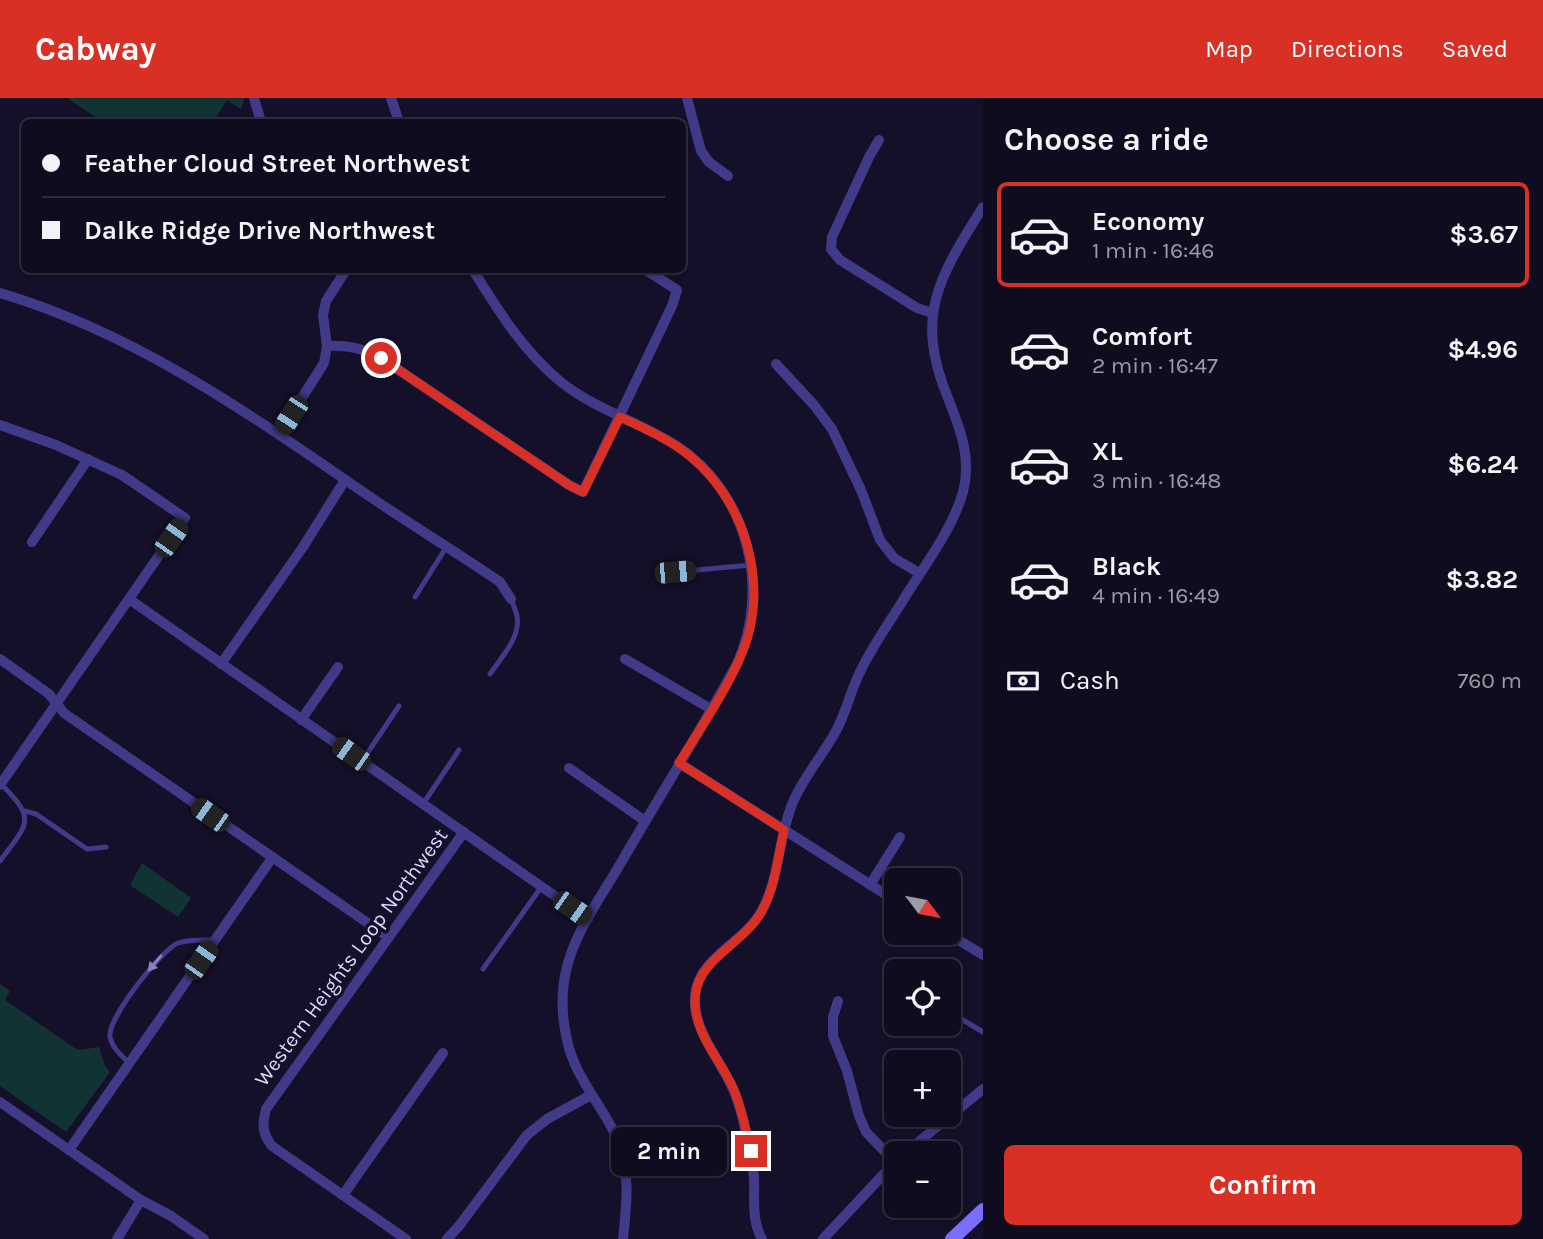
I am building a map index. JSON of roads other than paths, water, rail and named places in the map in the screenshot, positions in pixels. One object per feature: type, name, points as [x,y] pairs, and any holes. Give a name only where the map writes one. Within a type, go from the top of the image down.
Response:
[{"type":"main road","points":[[952,1239],[983,1210]]},
{"type":"street","points":[[254,98],[260,119]]},
{"type":"street","points":[[391,98],[398,119]]},
{"type":"street","points":[[687,98],[701,151],[709,162],[728,176]]},
{"type":"street","points":[[879,140],[832,237],[831,248],[840,260],[917,308],[932,313]]},
{"type":"street","points":[[762,1239],[756,1227],[753,1209],[752,1165],[746,1129],[734,1091],[702,1032],[696,1014],[695,995],[699,978],[708,965],[750,928],[761,913],[771,893],[784,830],[793,802],[840,723],[861,669],[952,519],[963,491],[967,460],[962,434],[936,365],[931,340],[932,313],[938,286],[950,259],[983,207]]},
{"type":"street","points":[[278,434],[324,363],[327,346],[323,315],[326,301],[344,273]]},
{"type":"street","points":[[475,273],[516,337],[533,357],[578,395],[679,448],[705,469],[735,513],[747,542],[751,565],[753,602],[744,648],[588,919],[566,970],[564,1019],[567,1041],[591,1095],[615,1134],[625,1166],[628,1195],[623,1239]]},
{"type":"street","points":[[327,346],[347,345],[362,348],[381,358],[583,492],[677,290],[651,273]]},
{"type":"street","points":[[0,293],[41,305],[116,338],[187,375],[500,582],[511,599]]},
{"type":"street","points":[[776,364],[806,395],[832,429],[862,490],[880,540],[894,558],[919,573]]},
{"type":"street","points":[[0,425],[88,459],[135,483],[185,518],[0,785]]},
{"type":"street","points":[[32,542],[88,459]]},
{"type":"street","points":[[221,664],[303,547],[345,480]]},
{"type":"street","points":[[129,599],[588,919]]},
{"type":"street","points":[[0,659],[49,694],[64,713],[388,937]]},
{"type":"street","points":[[625,659],[711,709]]},
{"type":"street","points":[[301,720],[338,667]]},
{"type":"street","points":[[679,763],[884,894]]},
{"type":"street","points":[[569,768],[645,821]]},
{"type":"street","name":"Western Heights Loop Northwest","points":[[406,1239],[272,1146],[264,1136],[262,1124],[266,1109],[464,832]]},
{"type":"street","points":[[870,885],[900,837]]},
{"type":"street","points":[[69,1150],[272,858]]},
{"type":"street","points":[[961,942],[983,956]]},
{"type":"street","points":[[838,1001],[833,1017],[833,1036],[866,1132],[884,1151]]},
{"type":"street","points":[[343,1195],[443,1053]]},
{"type":"street","points":[[920,1141],[983,1089]]},
{"type":"street","points":[[447,1239],[527,1135],[547,1119],[591,1095]]},
{"type":"street","points":[[0,1102],[141,1200],[171,1216],[204,1239]]},
{"type":"street","points":[[823,1239],[884,1174]]},
{"type":"street","points":[[117,1239],[141,1200]]},
{"type":"lane","points":[[415,597],[447,546]]},
{"type":"lane","points":[[675,572],[751,565]]},
{"type":"lane","points":[[491,674],[516,632],[518,617],[511,599]]},
{"type":"lane","points":[[362,762],[399,706]]},
{"type":"lane","points":[[423,804],[459,750]]},
{"type":"lane","points":[[0,785],[25,811],[36,814],[87,849],[106,847]]},
{"type":"lane","points":[[0,861],[22,830],[25,811]]},
{"type":"lane","points":[[483,969],[542,887]]},
{"type":"lane","points":[[130,1063],[115,1049],[110,1037],[111,1027],[119,1013],[167,949],[180,942],[215,940]]},
{"type":"lane","points":[[961,1019],[983,1032]]}]
